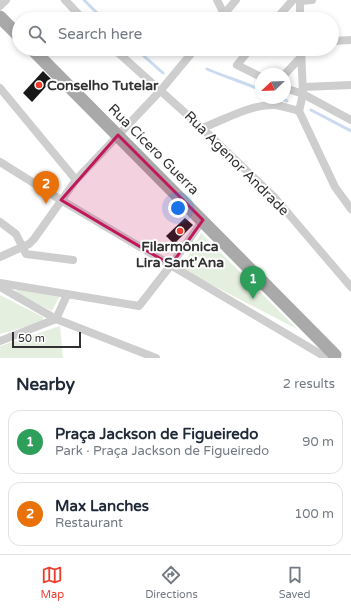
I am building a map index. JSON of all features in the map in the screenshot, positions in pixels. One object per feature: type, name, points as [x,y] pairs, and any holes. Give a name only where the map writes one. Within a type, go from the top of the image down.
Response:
[{"type":"main road","points":[[0,17],[12,29]]},
{"type":"main road","name":"Rua Cícero Guerra","points":[[39,56],[203,220],[333,357]]},
{"type":"street","points":[[0,6],[6,0]]},
{"type":"street","points":[[65,0],[77,12]]},
{"type":"street","points":[[217,0],[221,12]]},
{"type":"street","points":[[226,12],[236,0]]},
{"type":"street","points":[[297,0],[299,12]]},
{"type":"street","points":[[284,12],[297,0],[312,0]]},
{"type":"street","points":[[339,41],[351,40]]},
{"type":"street","name":"Rua Agenor Andrade","points":[[122,56],[202,128],[275,198],[351,287]]},
{"type":"street","points":[[0,257],[28,244],[38,234],[76,180],[161,90],[189,56]]},
{"type":"street","points":[[244,56],[237,65],[255,74]]},
{"type":"street","points":[[290,68],[299,56]]},
{"type":"street","points":[[301,56],[303,91],[299,111],[335,187],[351,209]]},
{"type":"street","points":[[291,89],[303,91],[351,85]]},
{"type":"street","points":[[0,88],[76,180]]},
{"type":"street","points":[[303,91],[351,120]]},
{"type":"street","points":[[202,128],[245,112],[267,106],[281,106],[299,111]]},
{"type":"street","points":[[0,162],[61,200],[333,357]]},
{"type":"street","points":[[0,283],[139,306],[172,265],[203,220]]},
{"type":"street","points":[[0,222],[16,234],[26,254],[73,260]]},
{"type":"street","points":[[0,287],[56,320],[156,358]]},
{"type":"street","points":[[0,341],[56,320],[67,295]]},
{"type":"highlighted area","points":[[118,135],[203,220],[171,265],[61,200]]},
{"type":"green space","points":[[201,233],[297,329],[181,269]]},
{"type":"green space","points":[[17,288],[59,297],[52,311],[16,293]]},
{"type":"green space","points":[[0,295],[43,317],[43,322],[0,334]]},
{"type":"green space","points":[[60,326],[63,358],[0,358],[0,346]]},
{"type":"building","name":"Conselho Tutelar","points":[[43,71],[52,80],[32,102],[23,93]]},
{"type":"building","name":"Filarmônica Lira Sant'Ana","points":[[185,218],[193,225],[174,244],[166,236]]},
{"type":"waterway","points":[[84,0],[96,12]]},
{"type":"waterway","points":[[144,56],[163,73]]},
{"type":"waterway","points":[[207,69],[255,88]]},
{"type":"waterway","points":[[311,110],[351,131]]},
{"type":"place","name":"Conselho Tutelar","points":[[39,85]]},
{"type":"place","name":"Max Lanches","points":[[46,204]]},
{"type":"place","name":"Filarmônica Lira Sant'Ana","points":[[180,231]]},
{"type":"place","name":"Praça Jackson de Figueiredo","points":[[253,299]]}]
